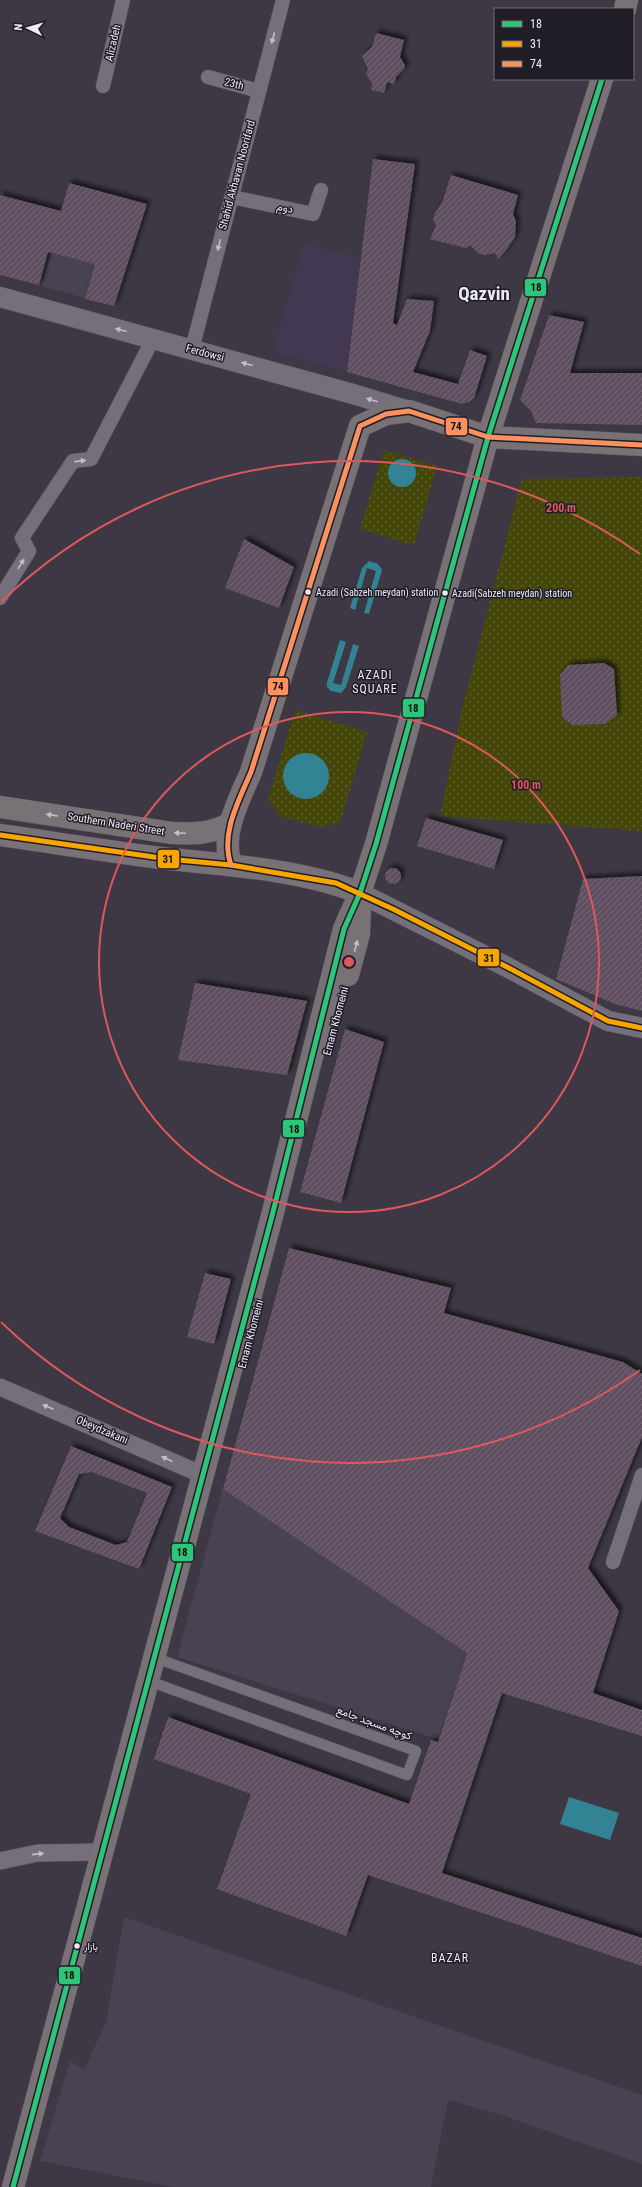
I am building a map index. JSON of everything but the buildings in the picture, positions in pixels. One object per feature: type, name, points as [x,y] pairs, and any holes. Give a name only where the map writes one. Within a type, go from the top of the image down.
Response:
[{"type":"main road","points":[[360,893],[376,844],[488,437],[602,80]]},
{"type":"main road","name":"Ferdowsi","points":[[0,297],[192,349],[409,411]]},
{"type":"main road","points":[[222,864],[227,848],[231,823],[250,772],[360,426],[386,414],[409,411],[488,437],[642,445]]},
{"type":"main road","name":"Southern Naderi Street","points":[[0,807],[172,833],[197,834],[210,832],[231,823]]},
{"type":"main road","points":[[210,832],[218,845],[216,858],[222,864]]},
{"type":"main road","points":[[0,835],[222,864],[336,883],[360,893],[507,967],[608,1021],[642,1028]]},
{"type":"main road","name":"Emam Khomeini","points":[[13,2187],[272,1216],[344,929],[360,893]]},
{"type":"main road","name":"Emam Khomeini","points":[[22,2187],[359,934],[360,893]]},
{"type":"street","name":"Alizadeh","points":[[103,86],[123,0]]},
{"type":"street","name":"Shahid Akhavan Noorifard","points":[[192,349],[283,0]]},
{"type":"street","name":"23th","points":[[208,78],[259,90]]},
{"type":"street","name":"دوم","points":[[232,197],[313,214],[321,190]]},
{"type":"street","points":[[0,598],[29,551],[22,538],[73,461],[92,459],[153,339]]},
{"type":"street","name":"Obeydzakani","points":[[0,1387],[203,1474]]},
{"type":"street","points":[[613,1562],[642,1475]]},
{"type":"street","name":"کوچه مسجد جامع","points":[[157,1684],[407,1775],[416,1751],[164,1661]]},
{"type":"street","points":[[0,1861],[38,1853],[102,1852]]},
{"type":"shaded area","points":[[69,183],[147,204],[114,306],[42,286]]},
{"type":"shaded area","points":[[304,244],[361,258],[347,372],[272,352]]},
{"type":"shaded area","points":[[384,450],[437,466],[414,545],[360,529]],"holes":[[[403,458],[415,466],[415,479],[408,485],[399,486],[394,461]]]},
{"type":"shaded area","points":[[642,477],[642,831],[440,816],[462,709],[522,479]]},
{"type":"shaded area","points":[[295,710],[367,732],[340,823],[320,827],[280,816],[268,799]]},
{"type":"shaded area","points":[[223,1488],[467,1653],[438,1739],[177,1657]]},
{"type":"shaded area","points":[[124,1917],[642,2095],[642,2164],[499,2114],[448,2100],[431,2187],[174,2187],[40,2161],[70,2061],[84,2070],[106,2022]]},
{"type":"water","points":[[402,459],[412,463],[416,473],[412,483],[402,487],[392,483],[388,473],[392,463]]},
{"type":"water","points":[[369,561],[378,564],[382,570],[369,614],[364,613],[376,571],[367,568],[355,610],[350,608],[362,568]]},
{"type":"water","points":[[340,640],[346,642],[333,683],[341,685],[353,644],[359,646],[346,687],[341,693],[331,691],[327,687]]},
{"type":"water","points":[[306,753],[319,757],[325,763],[329,776],[325,789],[319,795],[306,799],[293,795],[287,789],[283,776],[287,763],[293,757]]},
{"type":"water","points":[[569,1797],[619,1813],[610,1840],[560,1824]]},
{"type":"transit line","name":"18","points":[[13,2187],[272,1216],[344,929],[360,893],[376,844],[488,437],[602,80]]},
{"type":"transit line","name":"74","points":[[231,865],[228,853],[228,841],[232,817],[251,772],[360,426],[386,414],[409,411],[488,437],[642,445]]},
{"type":"transit line","name":"31","points":[[0,835],[168,859],[231,865],[336,883],[393,909],[507,967],[608,1021],[642,1028]]},
{"type":"place","name":"Azadi (Sabzeh meydan) station","points":[[308,592]]},
{"type":"place","name":"Azadi(Sabzeh meydan) station","points":[[445,593]]},
{"type":"place","name":"بازار","points":[[77,1946]]},
{"type":"district","name":"Qazvin","points":[[484,293]]},
{"type":"district","name":"AZADI SQUARE","points":[[375,682]]},
{"type":"district","name":"BAZAR","points":[[450,1958]]}]
